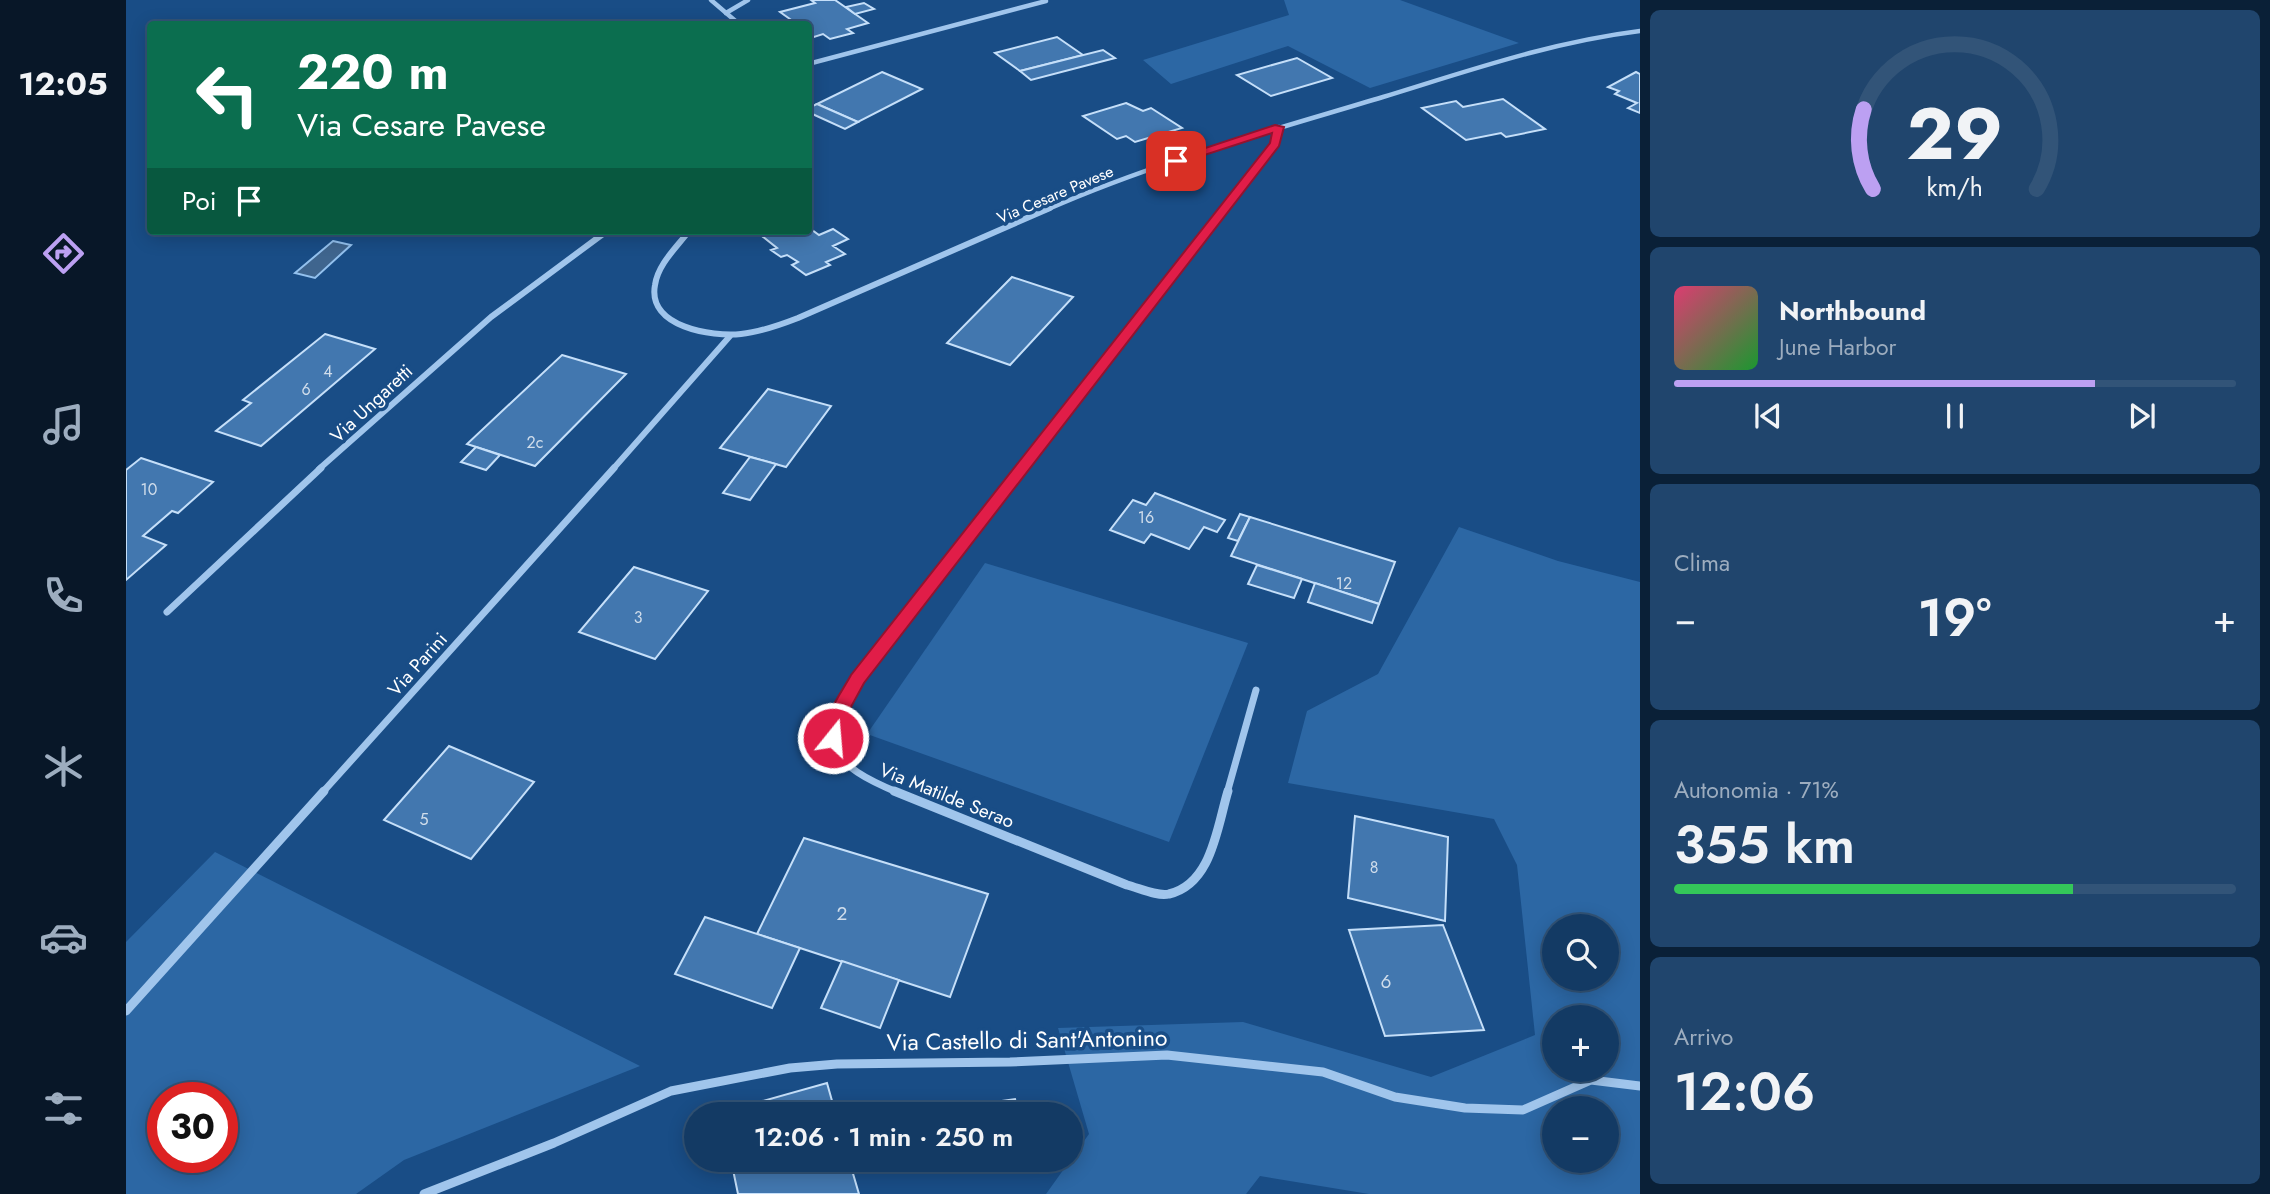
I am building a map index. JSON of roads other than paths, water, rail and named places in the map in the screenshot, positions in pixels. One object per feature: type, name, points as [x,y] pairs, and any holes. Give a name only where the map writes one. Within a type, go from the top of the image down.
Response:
[{"type":"street","points":[[711,0],[735,21]]},
{"type":"street","points":[[726,13],[748,0]]},
{"type":"street","points":[[812,63],[1046,1]]},
{"type":"street","name":"Via Cesare Pavese","points":[[686,235],[658,275],[654,289],[656,303],[669,318],[688,328],[730,336],[758,331],[823,307],[1100,186],[1279,127],[1546,48],[1590,37],[1640,31]]},
{"type":"street","name":"Via Matilde Serao","points":[[1256,690],[1208,860],[1192,884],[1167,895],[1127,886],[865,779],[842,761],[833,738],[837,716],[857,679],[1276,144],[1279,127]]},
{"type":"street","name":"Via Ungaretti","points":[[167,612],[445,356],[557,265],[601,235]]},
{"type":"street","name":"Via Parini","points":[[126,1010],[730,336]]},
{"type":"street","name":"Via Castello di Sant'Antonino","points":[[425,1194],[554,1143],[671,1091],[790,1068],[837,1064],[1010,1062],[1167,1055],[1323,1072],[1395,1097],[1465,1108],[1523,1110],[1591,1080],[1640,1086]]}]
